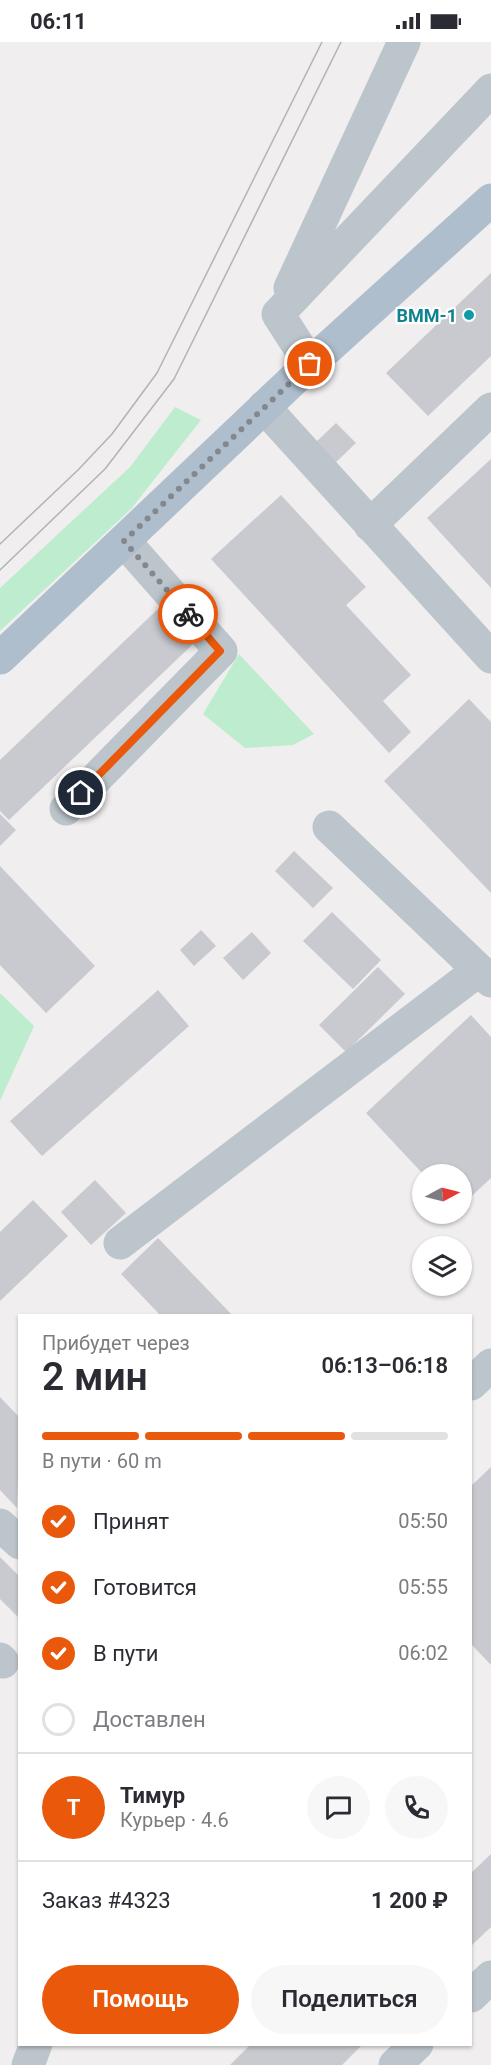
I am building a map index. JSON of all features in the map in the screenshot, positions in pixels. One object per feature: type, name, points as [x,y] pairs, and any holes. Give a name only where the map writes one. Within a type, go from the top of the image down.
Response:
[{"type":"main road","points":[[0,658],[310,364],[491,200]]},
{"type":"street","points":[[278,314],[404,42]]},
{"type":"street","points":[[278,314],[491,90]]},
{"type":"street","points":[[278,314],[310,364]]},
{"type":"street","points":[[264,407],[491,657]]},
{"type":"street","points":[[370,525],[491,409]]},
{"type":"street","points":[[66,809],[220,651],[124,541]]},
{"type":"street","points":[[120,1244],[485,975],[329,827]]},
{"type":"street","points":[[472,1383],[491,1365]]},
{"type":"street","points":[[0,1525],[18,1541]]},
{"type":"street","points":[[472,1995],[491,1977]]},
{"type":"street","points":[[28,2065],[35,2046]]},
{"type":"street","points":[[395,2065],[415,2046]]},
{"type":"green space","points":[[175,407],[201,420],[131,509],[0,631],[0,588],[130,467]]},
{"type":"green space","points":[[239,654],[314,734],[293,745],[245,748],[203,714]]},
{"type":"green space","points":[[0,993],[34,1026],[0,1101]]},
{"type":"building","name":"ВММ-1","points":[[491,273],[491,356],[428,416],[386,373]]},
{"type":"building","points":[[336,423],[356,443],[335,463],[315,443]]},
{"type":"building","points":[[491,459],[491,588],[427,518]]},
{"type":"building","points":[[281,495],[366,587],[346,605],[411,675],[383,701],[411,732],[389,753],[211,559]]},
{"type":"building","points":[[159,608],[193,644],[9,820],[0,811],[0,760]]},
{"type":"building","points":[[469,699],[491,722],[491,893],[384,781]]},
{"type":"building","points":[[0,814],[16,830],[0,846]]},
{"type":"building","points":[[294,851],[333,888],[313,908],[275,871]]},
{"type":"building","points":[[0,866],[95,966],[46,1013],[0,965]]},
{"type":"building","points":[[332,912],[381,960],[353,989],[303,941]]},
{"type":"building","points":[[201,930],[216,946],[194,966],[180,950]]},
{"type":"building","points":[[252,932],[271,953],[243,980],[223,958]]},
{"type":"building","points":[[378,967],[405,994],[346,1052],[319,1025]]},
{"type":"building","points":[[158,990],[189,1026],[42,1156],[10,1121]]},
{"type":"building","points":[[471,1015],[491,1037],[491,1178],[472,1196],[472,1164],[414,1164],[366,1113]]},
{"type":"building","points":[[95,1180],[126,1213],[91,1245],[61,1212]]},
{"type":"building","points":[[33,1200],[68,1236],[0,1301],[0,1232]]},
{"type":"building","points":[[158,1238],[231,1314],[159,1314],[121,1274]]},
{"type":"building","points":[[0,1397],[18,1416],[17,1508],[0,1490]]},
{"type":"building","points":[[491,1467],[491,1665],[472,1645],[472,1485]]},
{"type":"building","points":[[0,1557],[18,1575],[18,1617],[0,1599]]},
{"type":"building","points":[[491,1854],[491,1927],[472,1945],[472,1872]]},
{"type":"building","points":[[249,2046],[361,2046],[342,2065],[230,2065]]},
{"type":"tram line","points":[[0,544],[78,470],[112,434],[157,373],[322,42]]},
{"type":"tram line","points":[[0,570],[105,469],[174,379],[341,42]]},
{"type":"way so far","points":[[188,614],[124,541],[310,364]]},
{"type":"place","name":"ВММ-1","points":[[469,315]]},
{"type":"route","points":[[81,793],[220,651],[188,614]]}]
